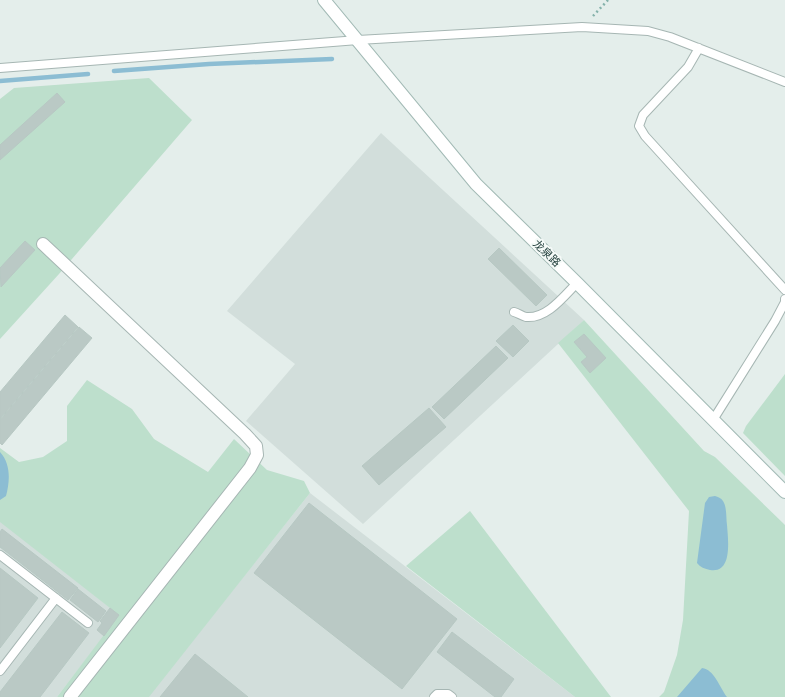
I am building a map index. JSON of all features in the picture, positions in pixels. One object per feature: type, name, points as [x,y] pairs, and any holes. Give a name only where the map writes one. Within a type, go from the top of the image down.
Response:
[{"type":"street","name":"龙泉路","points":[[324,0],[476,184],[785,492]]},
{"type":"street","points":[[43,244],[245,434],[256,446],[257,455],[250,468],[70,697]]},
{"type":"lane","points":[[0,68],[358,40],[582,27],[648,31],[670,37],[785,82]]},
{"type":"lane","points":[[699,48],[688,67],[643,115],[639,126],[645,136],[785,290]]},
{"type":"lane","points":[[514,312],[525,317],[538,316],[550,310],[577,283]]},
{"type":"lane","points":[[713,420],[775,321],[785,302],[785,299]]},
{"type":"lane","points":[[0,554],[88,623]]},
{"type":"lane","points":[[0,671],[56,598]]},
{"type":"lane","points":[[434,697],[437,694],[448,694],[452,697]]},
{"type":"path","points":[[582,27],[608,0]]},
{"type":"shaded area","points":[[381,133],[584,320],[363,524],[246,421],[295,364],[227,311]]},
{"type":"shaded area","points":[[310,493],[575,697],[148,697]]},
{"type":"shaded area","points":[[0,521],[120,615],[57,697],[0,697]]},
{"type":"green space","points":[[149,78],[192,120],[59,274],[0,339],[0,99],[14,88]]},
{"type":"green space","points":[[584,320],[704,451],[715,457],[785,525],[785,697],[659,697],[664,692],[677,655],[683,620],[689,511],[558,343]]},
{"type":"green space","points":[[785,374],[785,476],[743,433],[746,426]]},
{"type":"green space","points":[[87,380],[132,409],[154,439],[208,472],[234,439],[267,470],[304,481],[310,493],[149,697],[57,697],[119,615],[0,522],[0,448],[19,462],[43,457],[67,441],[67,406]]},
{"type":"green space","points":[[470,511],[611,697],[575,697],[406,566]]},
{"type":"water","points":[[0,452],[8,467],[9,479],[6,496],[0,500]]},
{"type":"water","points":[[715,496],[722,500],[725,506],[728,531],[728,554],[722,567],[717,570],[710,570],[703,568],[697,563],[705,503],[709,497]]},
{"type":"water","points":[[702,668],[706,669],[713,675],[727,697],[677,697]]},
{"type":"building","points":[[57,93],[65,102],[0,160],[0,145]]},
{"type":"building","points":[[25,241],[35,250],[1,287],[0,268]]},
{"type":"building","points":[[499,248],[547,295],[536,306],[488,259]]},
{"type":"building","points":[[65,315],[78,327],[0,419],[0,392]]},
{"type":"building","points":[[513,325],[529,341],[513,357],[496,341]]},
{"type":"building","points":[[79,327],[92,338],[2,445],[0,443],[0,420]]},
{"type":"building","points":[[584,334],[606,358],[590,373],[581,362],[587,357],[574,342]]},
{"type":"building","points":[[496,346],[508,358],[444,419],[432,407]]},
{"type":"building","points":[[429,408],[446,427],[379,485],[362,466]]},
{"type":"building","points":[[309,503],[457,619],[402,689],[254,573]]},
{"type":"building","points":[[2,529],[78,588],[68,600],[0,547],[0,532]]},
{"type":"building","points":[[0,568],[38,598],[0,648]]},
{"type":"building","points":[[78,589],[106,611],[98,622],[70,600]]},
{"type":"building","points":[[110,608],[119,615],[104,636],[97,630],[102,623],[100,621]]},
{"type":"building","points":[[62,612],[89,633],[40,697],[0,697],[0,692]]},
{"type":"building","points":[[452,632],[514,679],[501,697],[495,697],[437,652]]},
{"type":"building","points":[[195,654],[248,697],[160,697]]},
{"type":"waterway","points":[[114,71],[209,64],[332,59]]},
{"type":"waterway","points":[[0,81],[88,74]]}]
